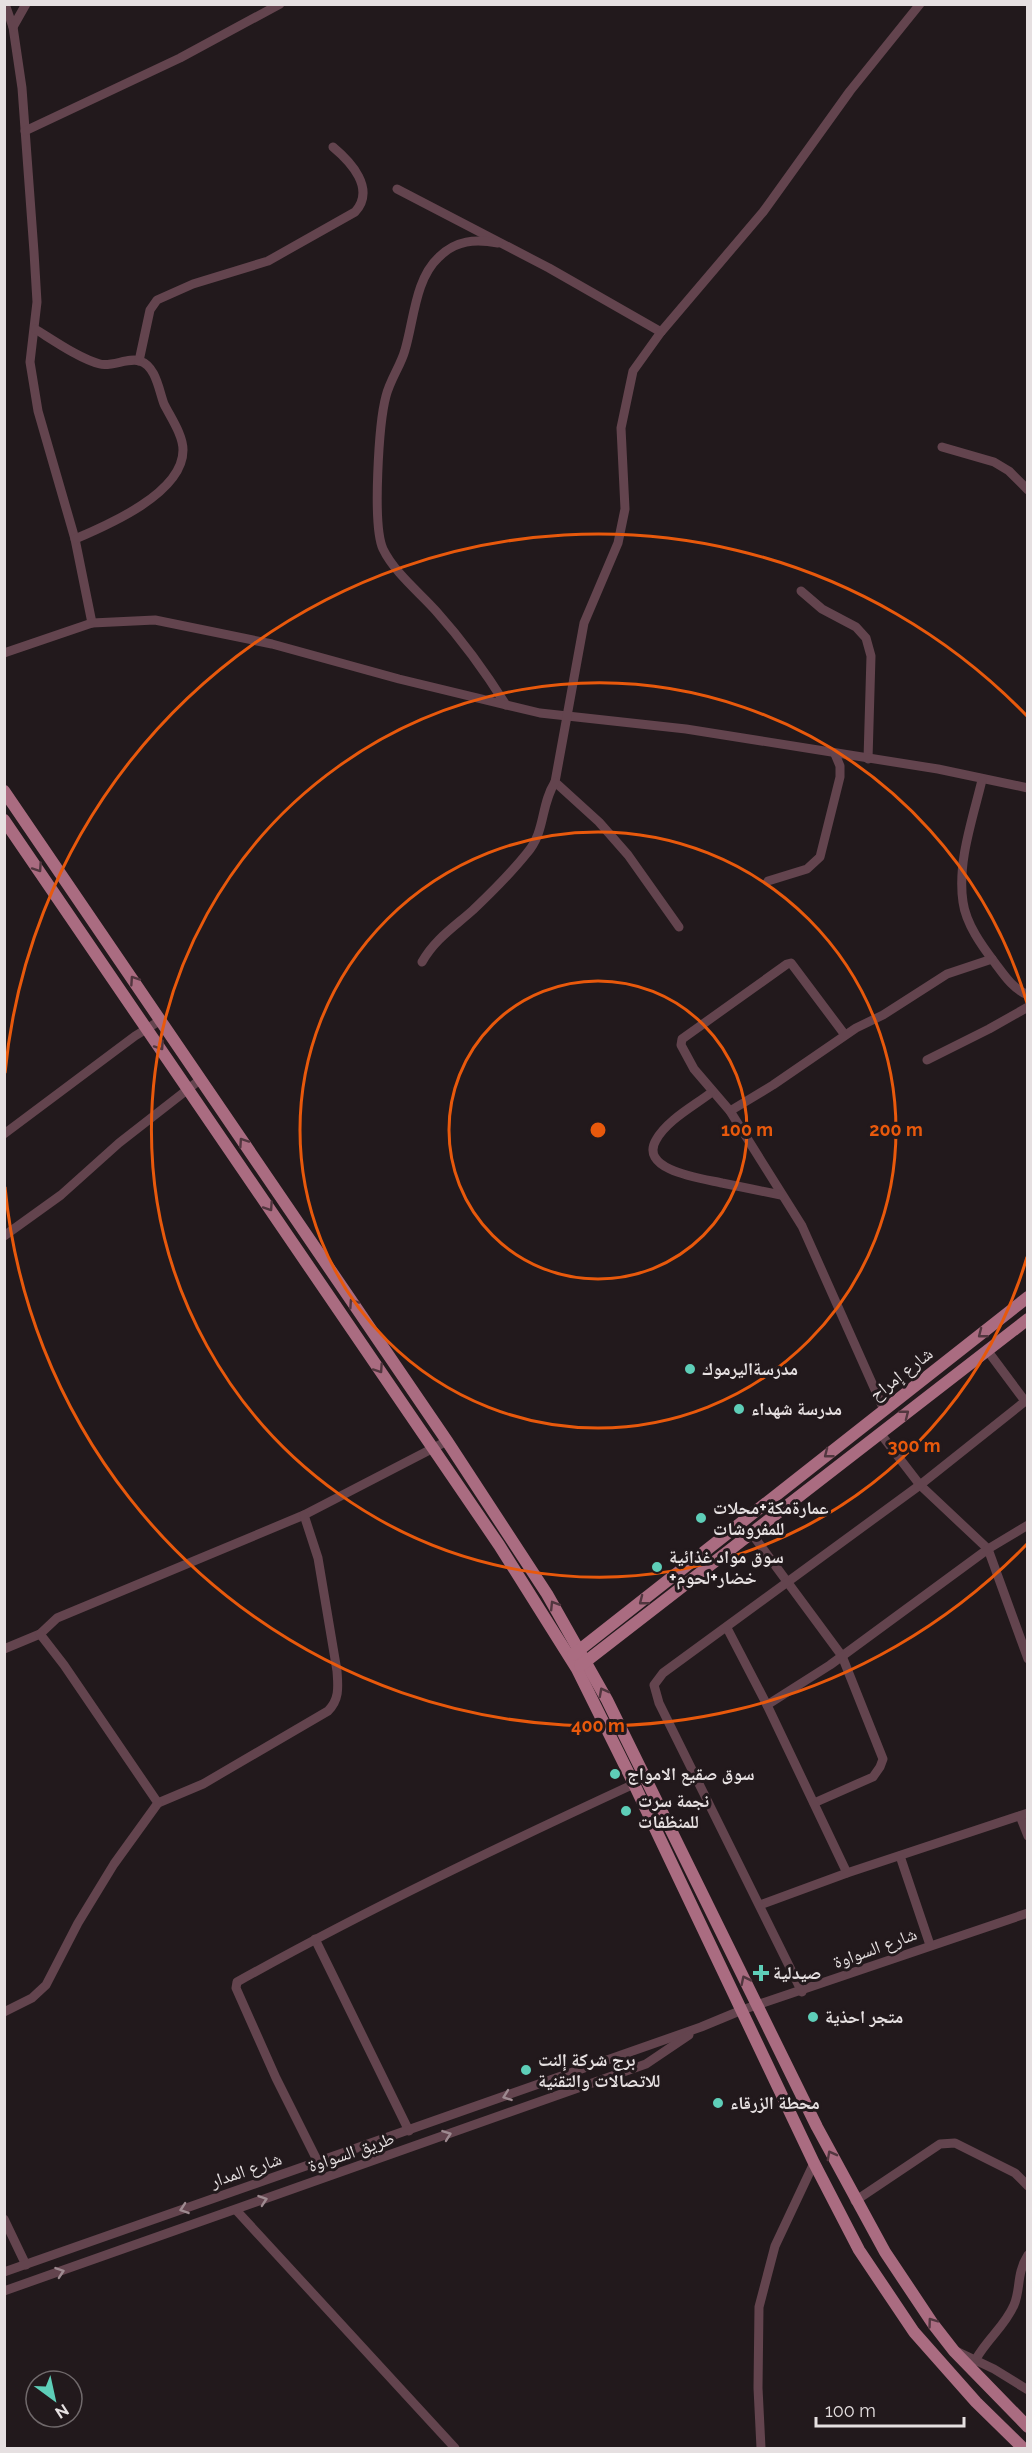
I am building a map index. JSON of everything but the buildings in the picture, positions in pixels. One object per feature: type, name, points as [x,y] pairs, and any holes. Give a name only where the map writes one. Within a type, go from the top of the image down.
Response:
[{"type":"main road","points":[[4,791],[512,1538],[575,1653],[758,2006],[855,2201],[910,2291],[954,2350],[1028,2427]]},
{"type":"main road","points":[[4,820],[575,1653]]},
{"type":"main road","name":"شارع إمراح","points":[[575,1653],[1028,1297]]},
{"type":"main road","name":"شارع إمراح","points":[[581,1665],[1028,1319]]},
{"type":"main road","points":[[581,1665],[634,1784],[814,2163],[859,2250],[914,2332],[976,2402],[1023,2448]]},
{"type":"street","points":[[5,4],[14,27],[26,130],[37,302],[30,362],[38,411],[75,540],[93,623]]},
{"type":"street","points":[[14,27],[26,4]]},
{"type":"street","points":[[26,130],[170,63],[280,4]]},
{"type":"street","points":[[422,962],[444,933],[474,909],[527,853],[540,834],[545,803],[555,782],[584,623],[618,543],[626,509],[621,428],[633,371],[661,332],[763,212],[850,91],[920,4]]},
{"type":"street","points":[[140,361],[150,310],[158,300],[193,284],[268,261],[355,212],[362,194],[360,178],[350,161],[333,147]]},
{"type":"street","points":[[397,189],[549,268],[661,332]]},
{"type":"street","points":[[498,243],[469,240],[458,244],[439,256],[431,265],[423,282],[405,352],[386,395],[380,432],[377,512],[378,535],[391,562],[438,614],[494,685],[506,705]]},
{"type":"street","points":[[35,329],[100,364],[140,361],[154,375],[158,390],[183,448],[180,467],[167,485],[111,524],[75,540]]},
{"type":"street","points":[[942,447],[994,462],[1009,471],[1028,490]]},
{"type":"street","points":[[801,591],[822,609],[856,627],[869,645],[871,656],[868,759]]},
{"type":"street","points":[[4,653],[93,623],[154,620],[272,644],[399,679],[506,705],[566,716],[686,729],[938,769],[1028,788]]},
{"type":"street","points":[[768,881],[807,869],[820,857],[840,777],[840,766],[836,754]]},
{"type":"street","points":[[982,780],[966,846],[963,903],[970,924],[992,959],[1019,992],[1028,994]]},
{"type":"street","points":[[555,782],[574,802],[599,822],[628,855],[679,927]]},
{"type":"street","points":[[730,1111],[773,1085],[845,1035],[883,1015],[947,974],[992,959]]},
{"type":"street","points":[[845,1035],[795,966],[787,964],[682,1040],[681,1045],[684,1053],[712,1092],[730,1111],[781,1195],[792,1209],[816,1256],[884,1410]]},
{"type":"street","points":[[927,1060],[1028,1007]]},
{"type":"street","points":[[4,1134],[161,1020]]},
{"type":"street","points":[[4,1236],[61,1195],[119,1143],[201,1079]]},
{"type":"street","points":[[712,1092],[663,1130],[655,1142],[654,1152],[659,1162],[690,1178],[781,1195]]},
{"type":"street","points":[[802,1992],[659,1703],[654,1685],[663,1672],[727,1628],[920,1485],[1026,1400],[987,1350]]},
{"type":"street","points":[[880,1433],[920,1485],[988,1549],[1028,1659]]},
{"type":"street","points":[[4,1649],[40,1634],[57,1618],[304,1515],[447,1441]]},
{"type":"street","points":[[4,2012],[32,1998],[46,1985],[78,1923],[114,1863],[158,1803],[203,1784],[328,1711],[334,1705],[338,1685],[337,1671],[318,1558],[304,1515]]},
{"type":"street","points":[[767,1705],[842,1656],[988,1549],[1028,1525]]},
{"type":"street","points":[[752,1534],[842,1656],[883,1759],[873,1777],[813,1803]]},
{"type":"street","points":[[727,1628],[767,1705],[847,1872]]},
{"type":"street","points":[[40,1634],[158,1803]]},
{"type":"street","points":[[318,2162],[276,2078],[236,1988],[237,1982],[315,1939],[443,1874],[634,1784]]},
{"type":"street","points":[[760,1905],[847,1872],[1024,1814],[1028,1836]]},
{"type":"street","points":[[900,1856],[930,1946]]},
{"type":"street","name":"شارع السواوة","points":[[701,2027],[742,2010],[802,1992],[1028,1913]]},
{"type":"street","points":[[315,1939],[409,2131]]},
{"type":"street","name":"شارع المدار","points":[[4,2272],[701,2027]]},
{"type":"street","name":"طريق السواوة","points":[[4,2291],[646,2064],[701,2027]]},
{"type":"street","points":[[855,2201],[940,2144],[948,2142],[956,2143],[1015,2173],[1028,2186]]},
{"type":"street","points":[[761,2448],[758,2388],[759,2307],[775,2246],[814,2163]]},
{"type":"street","points":[[236,2210],[455,2448]]},
{"type":"street","points":[[4,2219],[26,2265]]},
{"type":"street","points":[[976,2359],[986,2341],[1006,2321],[1016,2302],[1018,2276],[1028,2255]]},
{"type":"street","points":[[954,2350],[976,2359],[1028,2390]]},
{"type":"place","name":"مدرسةاليرموك","points":[[690,1369]]},
{"type":"place","name":"مدرسة شهداء","points":[[739,1409]]},
{"type":"place","name":"عمارةمكة+محلات للمفروشات","points":[[701,1518]]},
{"type":"place","name":"سوق مواد غذائية +خضار+لحوم","points":[[657,1567]]},
{"type":"place","name":"سوق صقيع الامواج","points":[[615,1774]]},
{"type":"place","name":"نجمة سرت للمنظفات","points":[[626,1811]]},
{"type":"place","name":"صيدلية","points":[[761,1973]]},
{"type":"place","name":"متجر احذية","points":[[813,2017]]},
{"type":"place","name":"برج شركة إلنت للاتصالات والتقنية","points":[[526,2070]]},
{"type":"place","name":"محطة الزرقاء","points":[[718,2103]]}]
